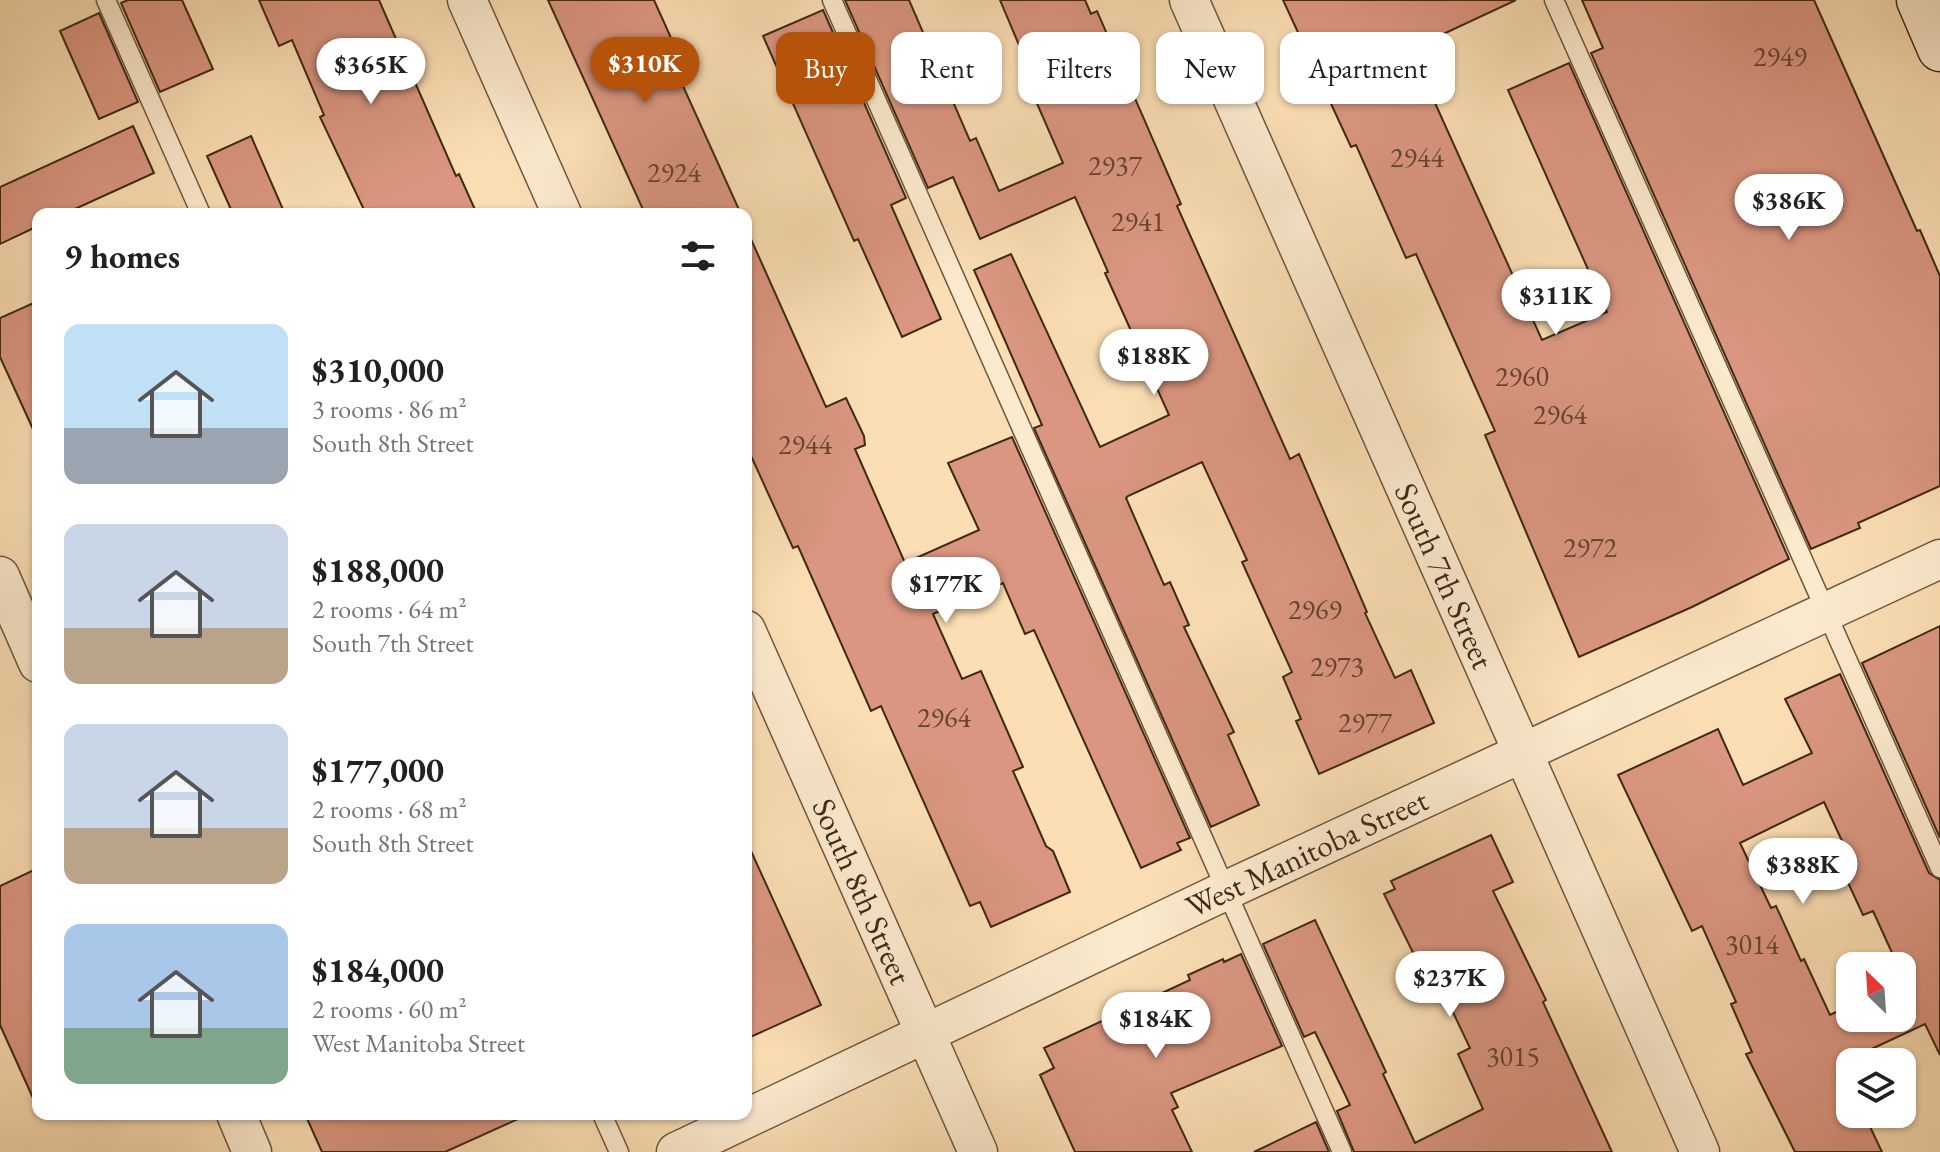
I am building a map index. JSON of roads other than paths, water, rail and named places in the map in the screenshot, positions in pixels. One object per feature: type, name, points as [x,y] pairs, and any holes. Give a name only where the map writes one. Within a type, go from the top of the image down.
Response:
[{"type":"street","points":[[467,0],[559,208]]},
{"type":"street","name":"South 7th Street","points":[[1189,0],[1700,1152]]},
{"type":"street","points":[[1919,0],[1940,49]]},
{"type":"street","name":"West Manitoba Street","points":[[752,1116],[1227,890],[1940,559]]},
{"type":"street","points":[[0,576],[32,649]]},
{"type":"street","name":"South 8th Street","points":[[752,644],[978,1152]]},
{"type":"street","points":[[239,1120],[252,1152]]},
{"type":"street","name":"West Manitoba Street","points":[[676,1152],[744,1120]]},
{"type":"lane","points":[[106,0],[198,208]]},
{"type":"lane","points":[[832,0],[1342,1152]]},
{"type":"lane","points":[[1554,0],[1940,868]]},
{"type":"lane","points":[[605,1120],[619,1152]]}]
